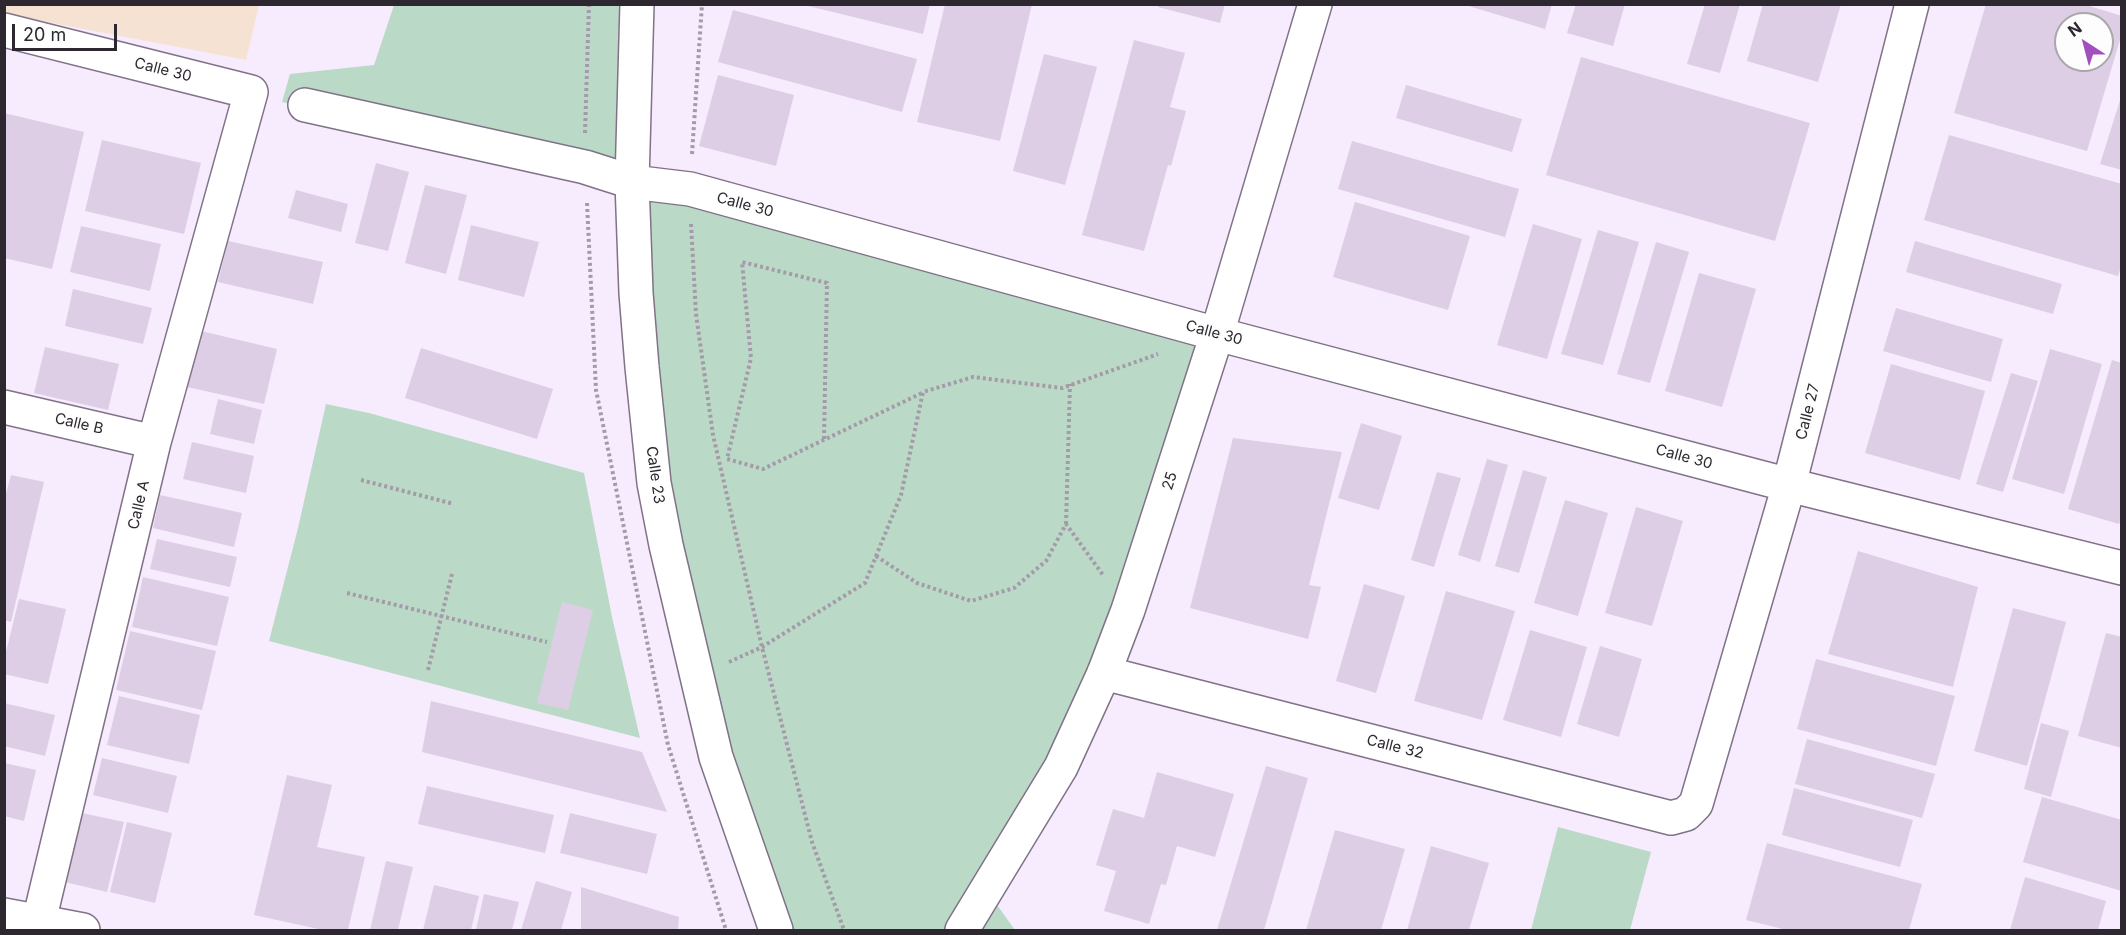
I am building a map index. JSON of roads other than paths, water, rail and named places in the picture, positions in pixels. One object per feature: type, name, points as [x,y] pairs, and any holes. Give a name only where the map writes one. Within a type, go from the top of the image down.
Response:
[{"type":"street","name":"Calle 23","points":[[637,4],[632,182],[636,293],[654,483],[666,545],[716,757],[776,930]]},
{"type":"street","name":"25","points":[[962,930],[1061,767],[1104,673],[1128,610],[1217,334],[1315,4]]},
{"type":"street","name":"Calle 27","points":[[1686,814],[1696,804],[1789,485],[1912,4]]},
{"type":"street","name":"Calle 30","points":[[4,30],[251,92]]},
{"type":"street","name":"Calle A","points":[[39,921],[154,442],[251,92]]},
{"type":"street","name":"Calle 30","points":[[305,105],[585,166],[632,182],[690,189],[1217,334],[1789,485],[2121,568]]},
{"type":"street","name":"Calle B","points":[[4,406],[154,442]]},
{"type":"street","name":"Calle 32","points":[[1104,673],[1671,818],[1686,814]]},
{"type":"street","points":[[4,915],[83,930]]}]
